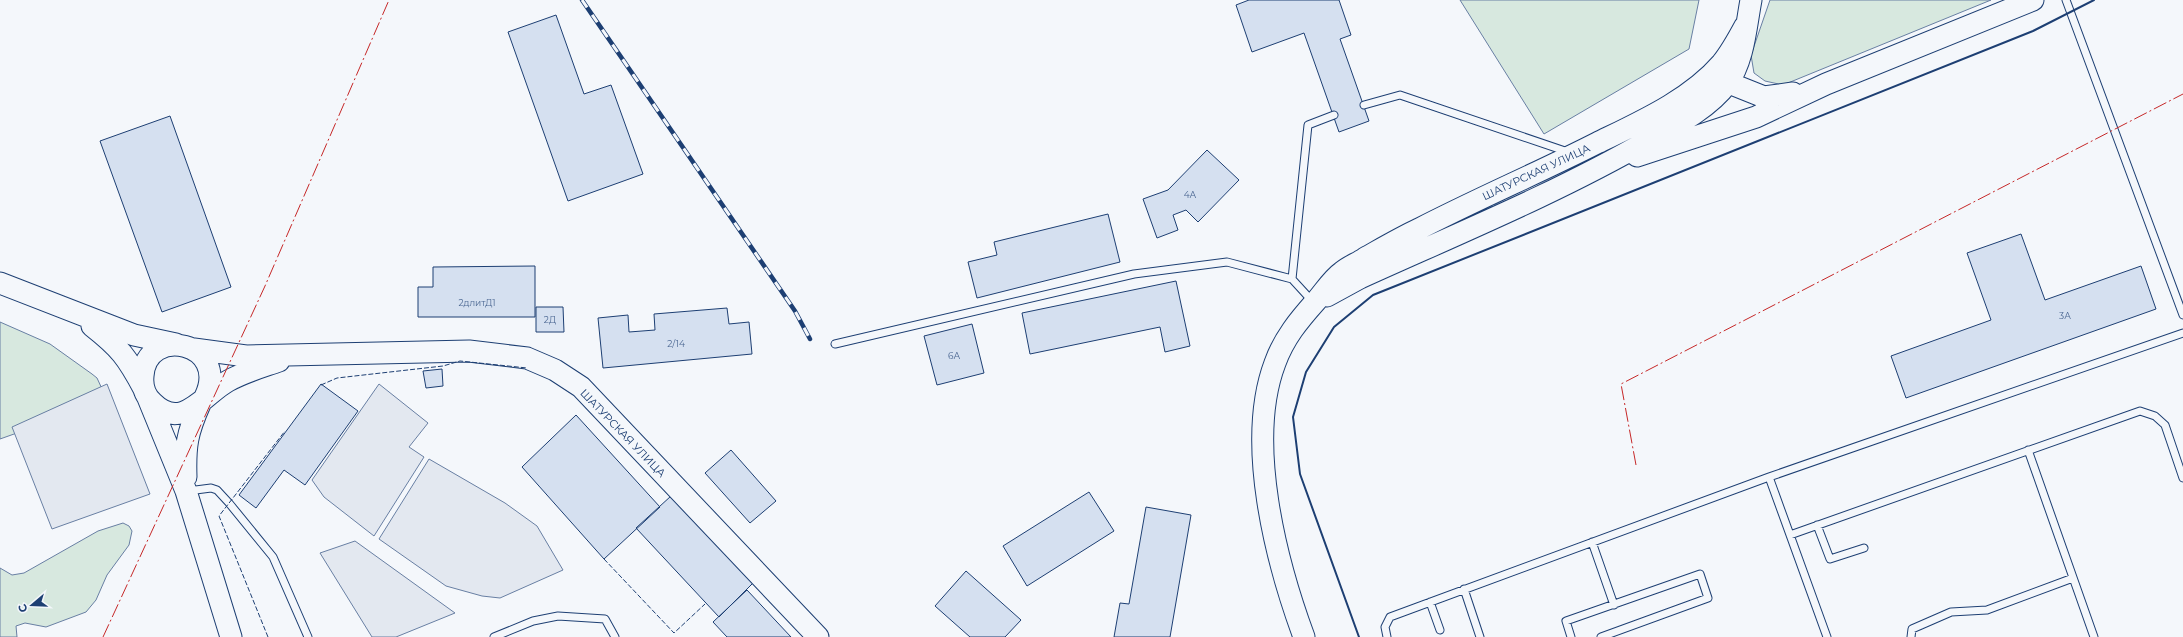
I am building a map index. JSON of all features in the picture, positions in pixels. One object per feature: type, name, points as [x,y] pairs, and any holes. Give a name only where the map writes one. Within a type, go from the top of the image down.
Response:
[{"type":"main road","name":"ШАТУРСКАЯ УЛИЦА","points":[[1304,637],[1282,565],[1267,499],[1263,461],[1264,418],[1268,386],[1275,363],[1285,340],[1298,321],[1342,272],[1401,238],[1479,198],[1641,121],[1675,101],[1719,79],[1732,48],[1745,26],[1751,0]]},
{"type":"main road","points":[[1611,162],[1646,154],[1756,117],[1826,84],[2008,5],[2033,0]]},
{"type":"main road","points":[[1611,162],[1682,121],[1704,106],[1719,79],[1764,97],[1785,95],[1826,84]]},
{"type":"main road","name":"ШАТУРСКАЯ УЛИЦА","points":[[1314,303],[1360,278],[1611,162]]},
{"type":"main road","points":[[0,282],[76,314],[134,335],[185,346],[246,356],[297,356]]},
{"type":"main road","points":[[76,314],[116,344],[128,359],[145,393],[186,492],[231,637]]},
{"type":"main road","points":[[186,492],[185,449],[189,429],[202,401],[210,384],[210,371],[201,354],[185,346],[158,349],[146,362],[143,371],[145,393],[160,408],[176,413],[193,409],[202,401],[227,381],[246,372],[297,356]]},
{"type":"main road","name":"ШАТУРСКАЯ УЛИЦА","points":[[297,356],[469,351],[527,358],[555,370],[580,387],[818,637]]},
{"type":"lane","points":[[2066,0],[2183,315]]},
{"type":"lane","points":[[1364,106],[1400,95],[1574,154]]},
{"type":"lane","points":[[1292,279],[1308,125],[1334,115]]},
{"type":"lane","points":[[835,344],[1134,274],[1227,262],[1292,279],[1314,303]]},
{"type":"lane","points":[[1387,637],[1385,628],[1390,617],[1769,477],[2183,333]]},
{"type":"lane","points":[[1790,534],[2140,411],[2155,416],[2165,425],[2183,478]]},
{"type":"lane","points":[[2028,450],[2094,637]]},
{"type":"lane","points":[[1769,477],[1827,637]]},
{"type":"lane","points":[[186,492],[211,488],[217,490],[229,503],[272,557],[308,637]]},
{"type":"lane","points":[[1817,525],[1830,559],[1864,548]]},
{"type":"lane","points":[[1592,542],[1614,604]]},
{"type":"lane","points":[[1571,637],[1566,621],[1700,574],[1708,598],[1601,637]]},
{"type":"lane","points":[[1911,637],[1912,629],[1951,612],[1987,610],[2073,578]]},
{"type":"lane","points":[[1464,589],[1480,637]]},
{"type":"lane","points":[[1430,602],[1440,630]]},
{"type":"lane","points":[[494,637],[533,621],[558,616],[605,619],[615,637]]},
{"type":"shaded area","points":[[1460,0],[1699,0],[1689,49],[1544,134]]},
{"type":"shaded area","points":[[1770,0],[1991,0],[1783,85],[1765,81],[1754,73],[1751,55]]},
{"type":"shaded area","points":[[0,322],[50,344],[97,378],[103,391],[31,428],[0,439]]},
{"type":"shaded area","points":[[107,384],[150,494],[52,529],[12,427]]},
{"type":"shaded area","points":[[379,384],[428,423],[409,447],[424,457],[374,536],[324,497],[312,480]]},
{"type":"shaded area","points":[[429,459],[505,503],[537,526],[563,570],[500,598],[482,596],[446,586],[379,539]]},
{"type":"shaded area","points":[[123,523],[129,526],[132,531],[129,545],[107,575],[96,600],[86,612],[46,627],[25,623],[16,626],[17,637],[0,637],[0,568],[12,575],[24,573],[98,531]]},
{"type":"shaded area","points":[[355,541],[455,613],[396,637],[372,637],[320,553]]},
{"type":"building","points":[[1249,0],[1339,0],[1351,35],[1340,39],[1369,121],[1339,132],[1304,33],[1252,52],[1236,5]]},
{"type":"building","points":[[556,15],[584,94],[611,85],[643,174],[568,201],[508,32]]},
{"type":"building","points":[[170,116],[231,287],[162,312],[100,141]]},
{"type":"building","points":[[1207,150],[1239,180],[1198,222],[1186,210],[1173,215],[1178,230],[1157,238],[1143,199],[1168,190]]},
{"type":"building","points":[[1108,214],[1120,262],[977,298],[968,262],[997,255],[994,242]]},
{"type":"building","points":[[2021,234],[2045,300],[2141,266],[2156,309],[1906,398],[1891,356],[1991,320],[1967,253]]},
{"type":"building","points":[[535,266],[535,317],[418,317],[418,287],[433,287],[433,267]]},
{"type":"building","points":[[1176,281],[1190,346],[1165,352],[1160,327],[1030,354],[1022,313]]},
{"type":"building","points":[[536,307],[563,307],[564,332],[536,332]]},
{"type":"building","points":[[727,308],[729,324],[749,322],[752,354],[603,368],[598,318],[628,315],[629,332],[655,330],[654,314]]},
{"type":"building","points":[[972,324],[984,373],[937,385],[924,336]]},
{"type":"building","points":[[442,369],[443,386],[426,388],[423,371]]},
{"type":"building","points":[[321,384],[358,411],[305,485],[284,470],[256,508],[239,495]]},
{"type":"building","points":[[576,415],[660,507],[604,559],[522,467]]},
{"type":"building","points":[[731,450],[776,501],[750,523],[705,473]]},
{"type":"building","points":[[1089,492],[1114,531],[1027,586],[1003,546]]},
{"type":"building","points":[[671,496],[754,582],[719,617],[636,528]]},
{"type":"building","points":[[1146,507],[1191,515],[1170,637],[1114,637],[1120,603],[1129,604]]},
{"type":"building","points":[[966,571],[1021,620],[1005,637],[970,637],[935,606]]},
{"type":"building","points":[[747,590],[791,637],[727,637],[713,622]]},
{"type":"railway","points":[[582,0],[795,311],[810,339]]},
{"type":"fence","points":[[321,385],[337,378],[443,366],[460,361],[527,368]]},
{"type":"fence","points":[[268,637],[219,516],[285,431]]},
{"type":"fence","points":[[604,559],[674,633],[705,604]]},
{"type":"wall","points":[[1359,637],[1300,474],[1293,417],[1306,372],[1334,327],[1373,295],[2033,31],[2094,0]]},
{"type":"power","points":[[103,637],[265,286],[389,0]]},
{"type":"power","points":[[1636,465],[1621,384],[2183,94]]}]
